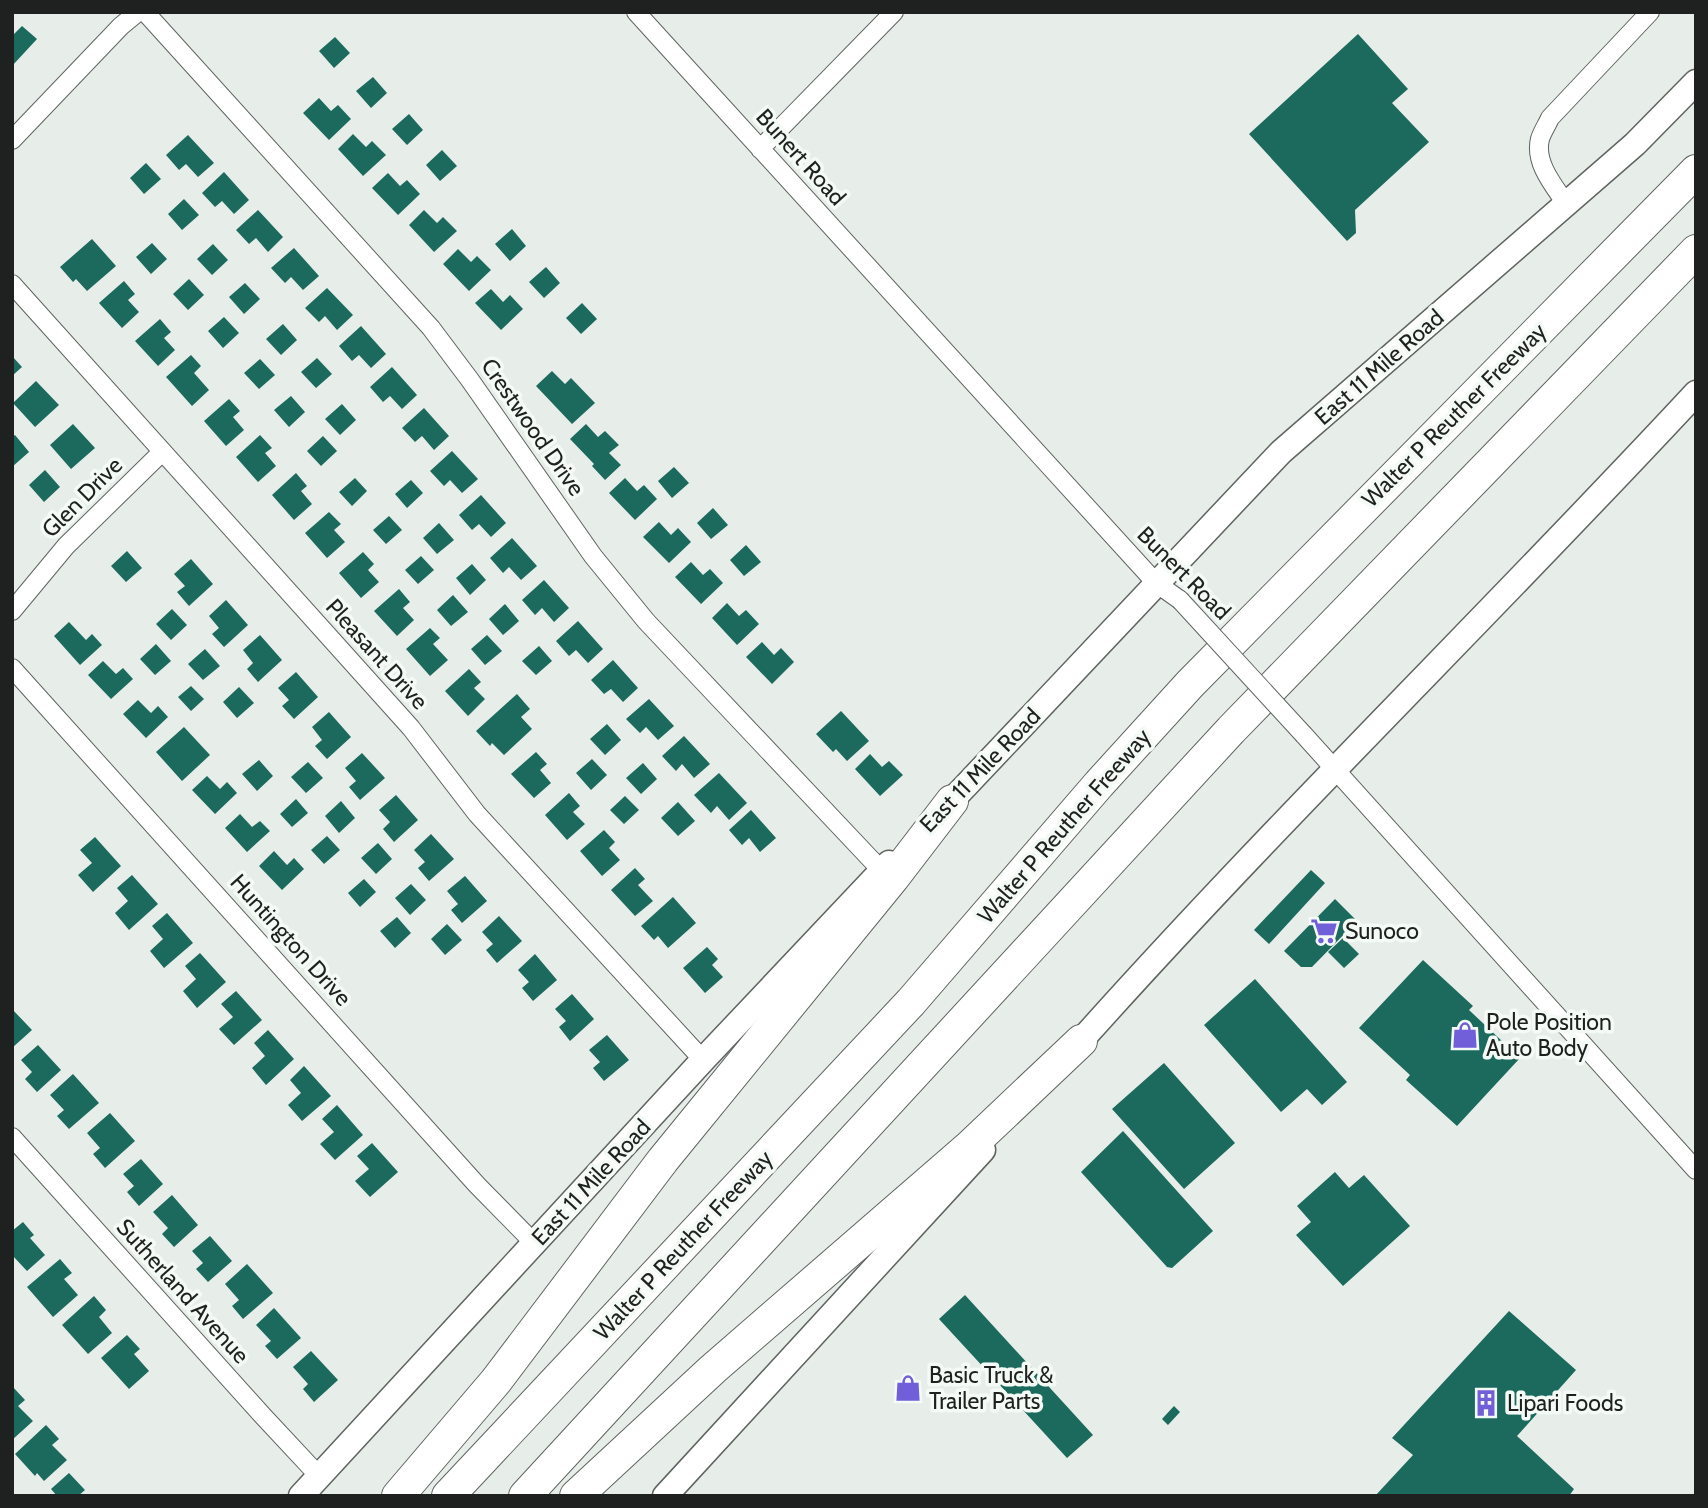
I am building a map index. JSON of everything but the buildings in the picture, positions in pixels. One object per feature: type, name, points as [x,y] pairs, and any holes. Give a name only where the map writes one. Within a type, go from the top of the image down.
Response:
[{"type":"highway","name":"Walter P Reuther Freeway","points":[[448,1496],[911,1002],[1099,784],[1190,684],[1696,172]]},
{"type":"highway","points":[[525,1496],[1231,730],[1696,251]]},
{"type":"highway","points":[[398,1496],[496,1381],[663,1160],[893,878],[952,801]]},
{"type":"highway","points":[[576,1496],[713,1370],[969,1147],[1081,1041]]},
{"type":"main road","name":"East 11 Mile Road","points":[[301,1496],[881,870],[952,801],[1282,452],[1378,366],[1567,205],[1635,144],[1696,82]]},
{"type":"main road","points":[[665,1496],[1334,768],[1562,537],[1696,393]]},
{"type":"street","points":[[12,140],[121,26],[138,12]]},
{"type":"street","name":"Crestwood Drive","points":[[145,12],[431,328],[593,556],[646,621],[881,870]]},
{"type":"street","name":"Bunert Road","points":[[636,12],[1156,583],[1180,600],[1304,735],[1696,1170]]},
{"type":"street","points":[[760,149],[894,12]]},
{"type":"street","points":[[1567,205],[1546,173],[1539,155],[1540,139],[1550,118],[1650,12]]},
{"type":"street","name":"Pleasant Drive","points":[[12,284],[411,728],[477,814],[703,1060]]},
{"type":"street","name":"Glen Drive","points":[[12,611],[66,546],[162,452]]},
{"type":"street","name":"Huntington Drive","points":[[12,668],[477,1185],[534,1243]]},
{"type":"street","name":"Sutherland Avenue","points":[[12,1137],[319,1476]]},
{"type":"place","name":"Sunoco","points":[[1324,931]]},
{"type":"place","name":"Pole Position Auto Body","points":[[1465,1035]]},
{"type":"place","name":"Basic Truck & Trailer Parts","points":[[908,1388]]},
{"type":"place","name":"Lipari Foods","points":[[1486,1403]]}]
